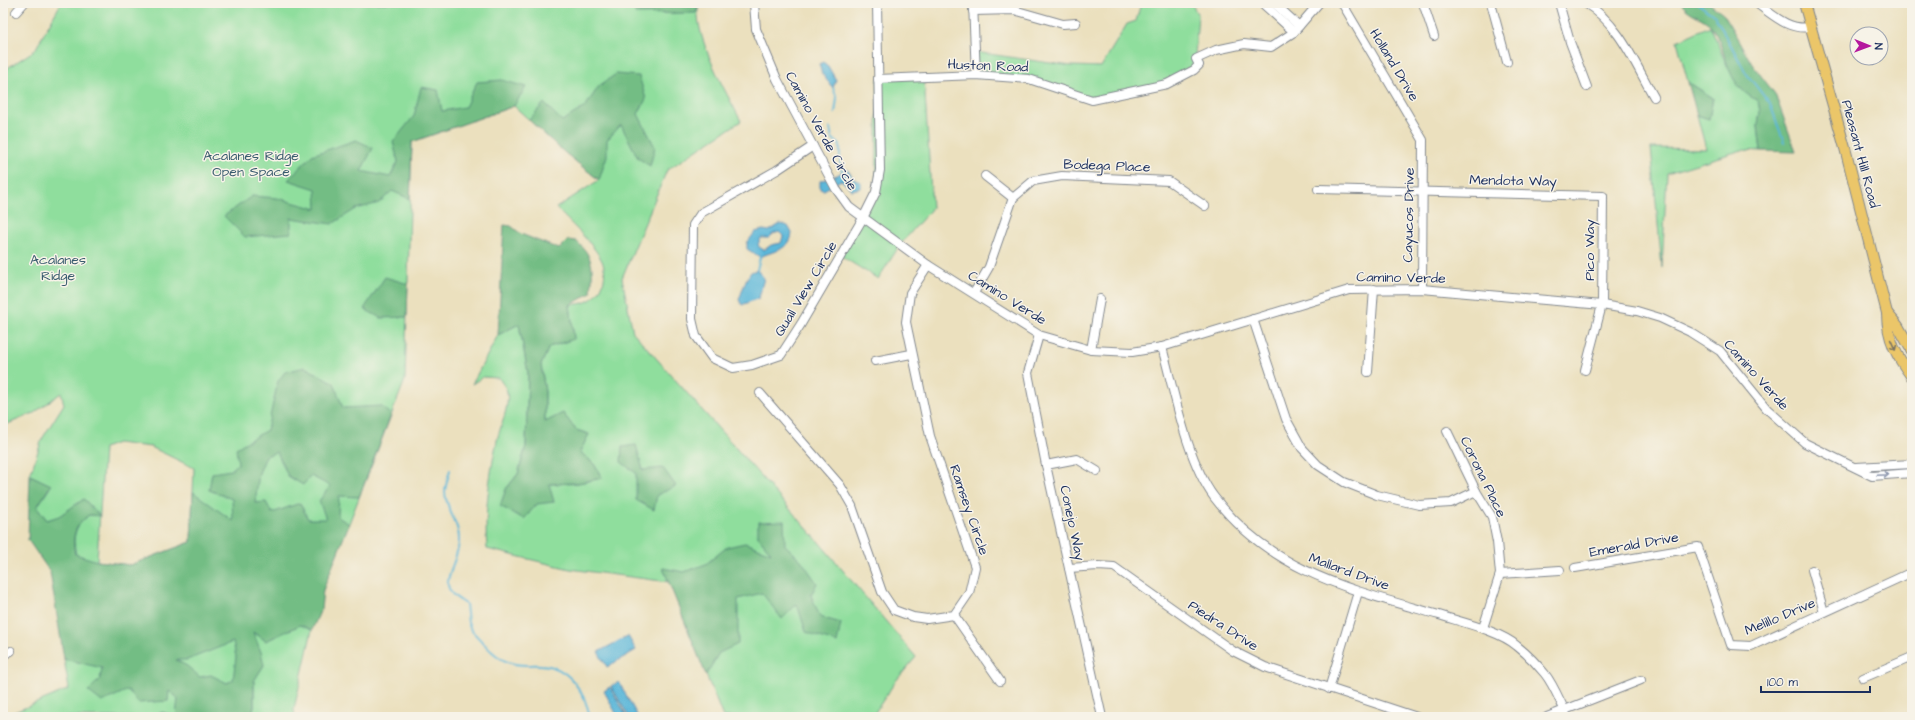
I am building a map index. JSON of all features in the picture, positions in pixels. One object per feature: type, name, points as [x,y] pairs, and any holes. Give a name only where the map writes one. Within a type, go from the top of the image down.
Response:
[{"type":"main road","name":"Pleasant Hill Road","points":[[1804,3],[1845,148],[1887,313],[1887,331],[1901,362],[1912,377]]},
{"type":"main road","name":"Pleasant Hill Road","points":[[1887,313],[1898,326],[1912,351]]},
{"type":"street","points":[[16,12],[24,3]]},
{"type":"street","name":"Camino Verde Circle","points":[[754,3],[756,29],[777,79],[836,189],[849,207],[863,218],[876,192],[880,170],[877,3]]},
{"type":"street","points":[[1262,3],[1296,29]]},
{"type":"street","points":[[1274,3],[1296,29]]},
{"type":"street","name":"Huston Road","points":[[878,78],[976,75],[1029,79],[1092,100],[1167,84],[1199,66],[1196,59],[1216,50],[1244,44],[1271,47],[1296,29],[1319,3]]},
{"type":"street","name":"Holland Drive","points":[[1342,3],[1423,140]]},
{"type":"street","points":[[1423,3],[1434,36]]},
{"type":"street","points":[[1491,3],[1507,62]]},
{"type":"street","points":[[1559,3],[1570,42],[1587,87]]},
{"type":"street","points":[[1584,3],[1607,20],[1620,38],[1654,97]]},
{"type":"street","points":[[1756,3],[1784,23],[1800,29],[1811,27]]},
{"type":"street","points":[[976,75],[973,7],[1014,10],[1062,24],[1076,23]]},
{"type":"street","name":"Cayucos Drive","points":[[1422,289],[1423,140]]},
{"type":"street","name":"Quail View Circle","points":[[813,146],[777,170],[701,213],[693,225],[692,318],[696,336],[712,358],[733,368],[752,365],[781,354],[801,324],[863,218]]},
{"type":"street","points":[[974,293],[989,268],[1013,198],[985,176]]},
{"type":"street","name":"Bodega Place","points":[[1013,198],[1033,181],[1069,177],[1170,181],[1205,206]]},
{"type":"street","name":"Mendota Way","points":[[1318,188],[1603,196]]},
{"type":"street","name":"Pico Way","points":[[1585,370],[1602,305],[1603,196]]},
{"type":"street","name":"Camino Verde","points":[[863,218],[928,265],[1039,335],[1091,350],[1132,352],[1162,347],[1349,290],[1422,289],[1602,305],[1636,311],[1660,318],[1701,338],[1720,351],[1767,409],[1805,443],[1872,476],[1912,473]]},
{"type":"street","name":"Ramsey Circle","points":[[928,265],[910,293],[906,322],[911,354],[930,436],[975,567],[969,593],[954,616]]},
{"type":"street","points":[[1368,372],[1374,289]]},
{"type":"street","points":[[1091,350],[1100,299]]},
{"type":"street","points":[[1253,319],[1286,419],[1302,448],[1318,465],[1344,482],[1377,495],[1419,505],[1451,502],[1476,491]]},
{"type":"street","name":"Conejo Way","points":[[1039,335],[1028,373],[1046,464],[1102,717]]},
{"type":"street","name":"Mallard Drive","points":[[1162,347],[1192,456],[1213,496],[1238,524],[1274,554],[1314,576],[1358,592],[1483,628],[1516,644],[1546,674],[1566,714]]},
{"type":"street","points":[[875,361],[911,354]]},
{"type":"street","points":[[760,393],[840,485],[852,506],[882,592],[894,610],[913,617],[927,619],[954,616],[1000,681]]},
{"type":"street","name":"Corona Place","points":[[1447,431],[1476,491],[1492,517],[1500,574],[1483,628]]},
{"type":"street","points":[[1046,464],[1077,459],[1097,471]]},
{"type":"street","name":"Camino Verde","points":[[1856,467],[1912,464]]},
{"type":"street","name":"Emerald Drive","points":[[1575,568],[1698,546]]},
{"type":"street","name":"Melillo Drive","points":[[1698,546],[1731,645],[1750,646],[1912,572]]},
{"type":"street","name":"Piedra Drive","points":[[1069,568],[1098,566],[1114,568],[1233,652],[1265,667],[1417,717]]},
{"type":"street","points":[[1500,574],[1560,570]]},
{"type":"street","points":[[1812,570],[1824,612]]},
{"type":"street","points":[[1329,689],[1358,592]]},
{"type":"street","points":[[3,654],[12,651]]},
{"type":"street","points":[[1863,678],[1912,657]]},
{"type":"street","points":[[1547,717],[1566,714],[1641,680]]},
{"type":"green space","name":"Acalanes Ridge Open Space","points":[[61,3],[699,3],[698,15],[700,30],[705,46],[719,79],[741,121],[667,170],[622,278],[633,332],[818,541],[916,657],[895,682],[872,717],[723,717],[669,582],[570,569],[487,549],[486,523],[489,484],[497,438],[506,411],[508,398],[506,388],[499,378],[483,377],[472,384],[498,335],[519,324],[528,373],[526,446],[518,474],[506,489],[524,519],[537,504],[549,484],[578,483],[602,478],[594,464],[579,452],[589,434],[576,430],[563,414],[545,422],[545,392],[541,365],[549,347],[574,339],[570,305],[584,303],[593,298],[603,283],[604,270],[601,259],[586,239],[556,208],[599,180],[564,152],[514,106],[412,142],[405,380],[323,590],[267,639],[300,625],[312,630],[294,709],[295,717],[251,717],[254,706],[254,680],[264,665],[227,683],[221,681],[212,717],[3,717],[69,689],[64,659],[90,665],[74,541],[75,533],[80,523],[89,515],[97,515],[84,499],[59,517],[47,520],[37,507],[51,486],[30,475],[42,439],[64,404],[61,393],[34,413],[3,426],[3,71],[35,50]],"holes":[[[117,443],[151,447],[194,468],[191,542],[130,565],[97,561],[104,448]]]},
{"type":"green space","points":[[631,3],[699,3],[696,13],[636,14]]},
{"type":"green space","points":[[1141,3],[1191,3],[1198,15],[1194,70],[1167,84],[1092,100],[1029,79],[976,75],[975,52],[1071,66],[1101,67],[1127,24],[1136,21]]},
{"type":"green space","points":[[1681,3],[1709,3],[1724,15],[1752,64],[1775,94],[1796,152],[1761,151],[1758,126],[1760,111],[1758,101],[1746,94],[1732,76],[1717,36],[1711,26],[1687,10]]},
{"type":"green space","points":[[1710,26],[1728,68],[1734,78],[1748,95],[1758,101],[1760,111],[1758,126],[1761,151],[1742,150],[1667,173],[1662,268],[1651,148],[1706,149],[1697,115],[1709,119],[1713,98],[1688,82],[1677,41]]},
{"type":"green space","points":[[616,74],[639,76],[646,99],[638,114],[655,147],[650,166],[638,158],[621,125],[607,140],[607,156],[599,180],[564,152],[529,120],[544,103],[562,121],[585,107],[599,86]]},
{"type":"green space","points":[[924,77],[932,208],[900,245],[878,279],[841,256],[876,192],[878,79]]},
{"type":"green space","points":[[502,80],[526,87],[514,106],[412,142],[410,199],[392,191],[379,203],[356,209],[332,224],[291,218],[291,233],[245,237],[224,216],[252,196],[277,198],[317,209],[316,189],[288,180],[312,155],[356,140],[373,148],[361,171],[390,177],[398,162],[393,142],[414,116],[421,87],[438,90],[442,111],[465,107],[477,82]]},
{"type":"green space","points":[[1688,82],[1713,98],[1709,119],[1697,115]]},
{"type":"green space","points":[[504,225],[511,226],[521,234],[559,249],[568,240],[576,241],[590,258],[592,271],[591,293],[570,305],[574,339],[549,347],[541,365],[545,392],[545,422],[563,413],[576,430],[589,434],[580,452],[594,464],[602,478],[578,483],[549,484],[554,502],[537,504],[524,519],[500,506],[506,489],[518,474],[526,446],[528,373],[519,324],[498,335]]},
{"type":"green space","points":[[385,277],[408,284],[407,317],[381,318],[364,309]]},
{"type":"green space","points":[[305,367],[334,383],[343,408],[381,406],[391,415],[359,497],[339,496],[338,517],[349,524],[323,590],[321,609],[312,630],[300,625],[266,641],[253,632],[261,652],[264,665],[254,681],[254,706],[251,717],[153,717],[162,712],[176,716],[178,698],[169,691],[168,701],[138,703],[128,690],[102,702],[88,691],[100,679],[102,668],[64,659],[50,572],[28,540],[30,475],[51,485],[37,507],[47,520],[59,516],[84,499],[100,516],[89,515],[80,523],[74,536],[75,554],[97,561],[130,565],[191,542],[193,492],[233,521],[232,499],[209,490],[212,473],[231,470],[238,464],[236,448],[267,430],[278,381],[285,372]],"holes":[[[277,452],[288,476],[303,485],[311,476],[330,486],[319,501],[326,519],[308,519],[300,503],[272,513],[266,502],[255,503],[259,473],[266,456]],[[233,642],[236,657],[233,680],[227,683],[211,675],[200,677],[187,666],[176,660],[187,660]]]},
{"type":"green space","points":[[636,445],[643,470],[663,468],[676,486],[657,495],[654,510],[636,500],[636,473],[621,462],[622,447]]},
{"type":"green space","points":[[784,521],[785,545],[801,560],[817,583],[811,595],[820,617],[841,623],[837,643],[806,632],[797,604],[782,619],[762,593],[738,599],[738,644],[719,653],[706,675],[663,568],[684,572],[706,564],[727,547],[745,543],[771,553],[758,536],[758,522]]},
{"type":"water","points":[[823,62],[828,66],[836,80],[833,88],[822,74],[819,64]]},
{"type":"water","points":[[847,169],[854,179],[861,182],[861,188],[852,190],[841,180],[824,190],[820,189],[820,181],[837,175]]},
{"type":"water","points":[[780,224],[788,226],[792,233],[791,239],[780,249],[760,257],[747,249],[747,243],[755,232],[763,230],[769,231]],"holes":[[[779,232],[783,236],[781,243],[771,245],[764,250],[759,247],[758,244],[761,238],[769,238],[773,234]]]},
{"type":"water","points":[[757,270],[764,278],[759,298],[742,305],[739,300],[746,280],[751,272]]},
{"type":"water","points":[[628,636],[636,650],[607,667],[598,652]]},
{"type":"water","points":[[619,682],[638,717],[629,717],[611,686]]},
{"type":"water","points":[[610,687],[627,717],[618,717],[604,691]]},
{"type":"waterway","points":[[1697,3],[1715,16],[1746,73],[1770,104],[1784,142]]},
{"type":"waterway","points":[[833,88],[837,98],[835,113]]},
{"type":"waterway","points":[[830,128],[832,138],[840,145],[840,167],[843,172]]},
{"type":"waterway","points":[[757,270],[760,257]]},
{"type":"waterway","points":[[450,470],[445,491],[447,504],[459,534],[459,541],[457,553],[449,576],[448,585],[452,594],[466,604],[468,623],[471,630],[488,648],[503,660],[524,665],[541,665],[560,670],[574,682],[580,690],[588,708],[590,717]]},
{"type":"park label","name":"Acalanes Ridge","points":[[58,268]]}]
